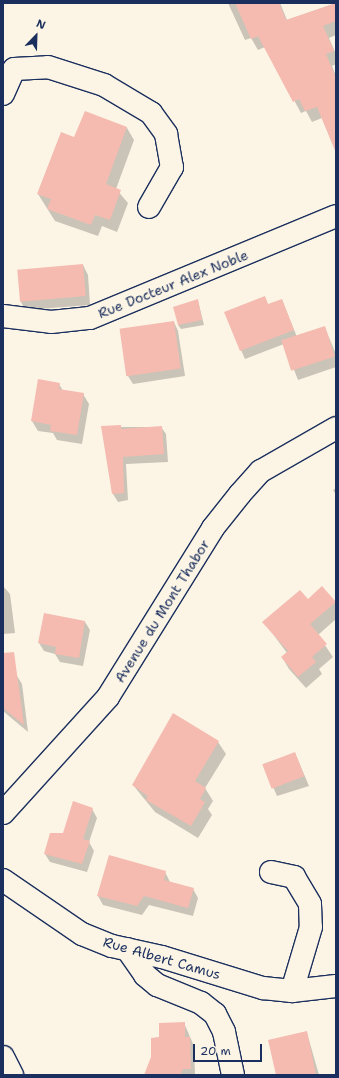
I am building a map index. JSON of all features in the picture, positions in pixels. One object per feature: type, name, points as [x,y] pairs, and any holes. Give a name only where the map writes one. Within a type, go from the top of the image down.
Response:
[{"type":"street","points":[[3,94],[8,64],[48,66],[104,86],[151,113],[166,134],[172,167],[149,207]]},
{"type":"street","name":"Rue Docteur Alex Noble","points":[[3,316],[51,322],[90,318],[336,216]]},
{"type":"street","name":"Avenue du Mont Thabor","points":[[3,813],[108,697],[213,528],[240,494],[261,471],[336,428]]},
{"type":"street","points":[[271,872],[294,877],[310,904],[310,934],[292,991]]},
{"type":"street","name":"Rue Albert Camus","points":[[3,880],[82,934],[127,950],[263,988],[292,991],[336,986]]},
{"type":"street","points":[[127,950],[145,975],[157,985],[201,1003],[215,1014],[224,1032],[233,1075]]},
{"type":"street","points":[[3,1056],[12,1075]]},
{"type":"building","points":[[235,3],[279,3],[286,20],[336,3],[336,21],[323,26],[334,51],[326,54],[336,78],[336,153],[317,107],[305,111],[299,99],[293,102],[258,36],[251,39]]},
{"type":"building","points":[[85,111],[127,127],[106,184],[121,190],[110,220],[95,215],[91,225],[47,209],[51,199],[37,194],[61,132],[74,137]]},
{"type":"building","points":[[83,264],[86,296],[20,302],[17,270]]},
{"type":"building","points":[[265,296],[268,304],[282,299],[294,330],[240,351],[224,312]]},
{"type":"building","points":[[198,299],[202,320],[178,325],[173,307]]},
{"type":"building","points":[[174,321],[181,369],[126,376],[120,329]]},
{"type":"building","points":[[325,326],[335,356],[291,371],[281,340]]},
{"type":"building","points":[[38,379],[60,383],[59,389],[84,393],[77,435],[50,431],[51,425],[31,421]]},
{"type":"building","points":[[121,425],[121,429],[162,426],[164,454],[123,457],[124,493],[112,494],[101,426]]},
{"type":"building","points":[[322,586],[336,602],[310,624],[327,644],[312,657],[316,662],[298,677],[281,657],[288,651],[262,622],[300,590],[308,599]]},
{"type":"building","points":[[44,613],[85,621],[79,658],[55,654],[56,647],[38,643]]},
{"type":"building","points":[[14,652],[24,725],[3,708],[3,653]]},
{"type":"building","points":[[173,713],[219,741],[195,781],[206,788],[200,799],[205,802],[191,826],[146,800],[148,796],[132,785]]},
{"type":"building","points":[[295,752],[304,776],[272,789],[262,765]]},
{"type":"building","points":[[73,801],[93,808],[83,839],[90,841],[82,864],[44,854],[50,833],[63,833]]},
{"type":"building","points":[[109,855],[166,871],[164,880],[194,888],[188,908],[144,896],[137,906],[97,896]]},
{"type":"building","points":[[185,1022],[185,1037],[190,1037],[191,1069],[183,1069],[180,1075],[144,1075],[151,1057],[151,1038],[159,1037],[159,1023]]},
{"type":"building","points":[[307,1031],[316,1075],[276,1075],[268,1040]]}]
